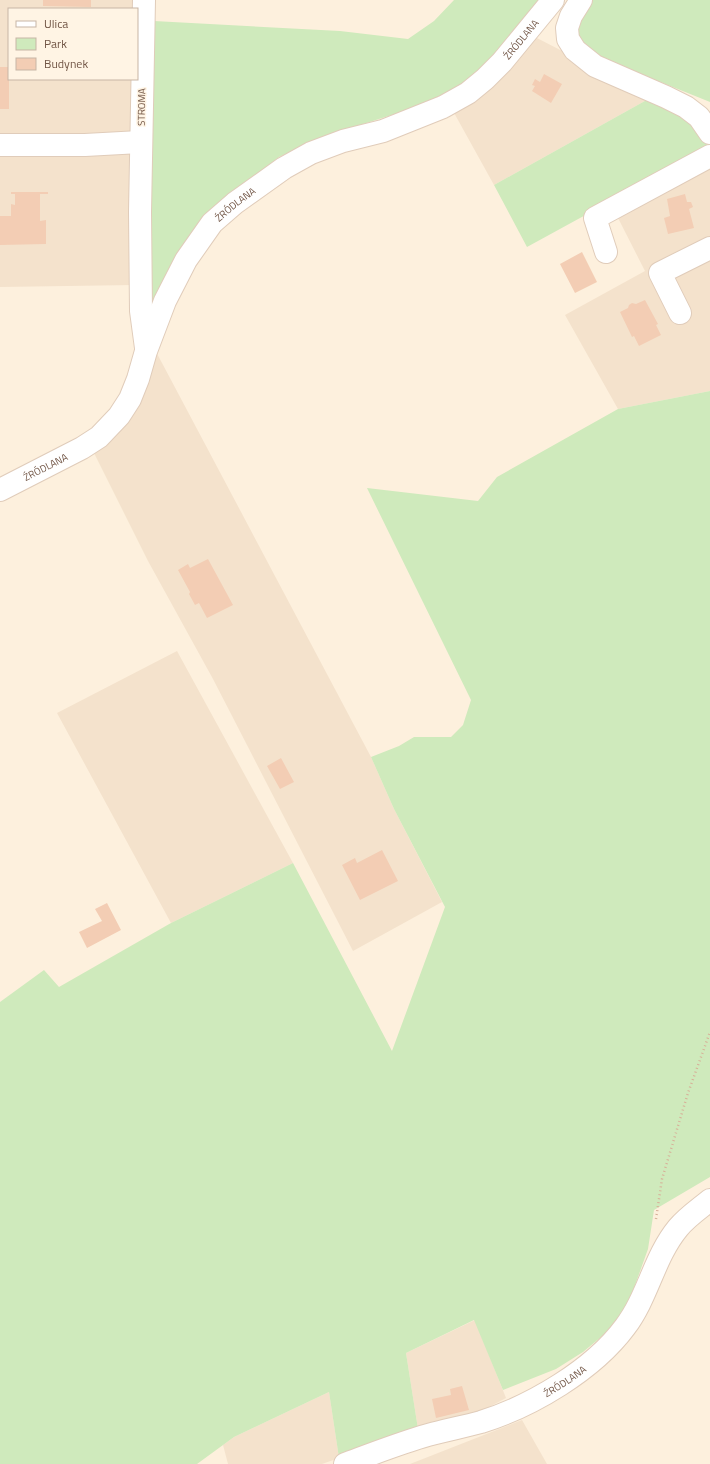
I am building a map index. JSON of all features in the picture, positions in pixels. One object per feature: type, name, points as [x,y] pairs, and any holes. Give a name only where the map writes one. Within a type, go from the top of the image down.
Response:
[{"type":"street","name":"STROMA","points":[[144,0],[140,142],[141,311],[146,350]]},
{"type":"street","name":"ŹRÓDLANA","points":[[0,490],[99,437],[119,416],[130,399],[138,379],[146,350],[166,301],[186,260],[212,223],[229,208],[284,168],[311,153],[343,141],[383,131],[443,106],[468,93],[502,62],[553,0]]},
{"type":"street","points":[[580,0],[571,16],[567,28],[568,39],[575,50],[595,66],[686,107],[699,118],[710,133]]},
{"type":"street","points":[[0,145],[85,145],[140,142]]},
{"type":"street","points":[[606,252],[595,218],[710,156]]},
{"type":"street","points":[[680,312],[660,273],[710,248]]},
{"type":"street","name":"ŹRÓDLANA","points":[[345,1464],[428,1435],[480,1422],[524,1405],[564,1381],[600,1354],[625,1327],[638,1306],[662,1255],[678,1229],[696,1210],[710,1200]]},
{"type":"path","points":[[668,1245],[656,1222],[662,1179],[688,1093],[710,1032]]},
{"type":"shaded area","points":[[0,0],[134,0],[134,8],[8,8],[8,80],[134,80],[134,285],[0,287]]},
{"type":"shaded area","points":[[531,35],[652,97],[494,185],[453,111]]},
{"type":"shaded area","points":[[710,164],[710,391],[618,409],[565,315],[645,271],[617,216]]},
{"type":"shaded area","points":[[153,346],[371,757],[394,809],[442,902],[353,951],[213,679],[148,561],[92,449]]},
{"type":"shaded area","points":[[177,651],[293,863],[171,923],[57,713]]},
{"type":"shaded area","points":[[475,1320],[506,1398],[474,1415],[418,1429],[406,1353]]},
{"type":"shaded area","points":[[329,1392],[339,1458],[322,1464],[228,1464],[223,1445],[234,1437]]},
{"type":"shaded area","points":[[522,1420],[547,1464],[410,1464]]},
{"type":"green space","points":[[454,0],[546,0],[489,66],[436,101],[322,137],[279,157],[215,208],[148,321],[154,21],[340,31],[408,39],[434,21]]},
{"type":"green space","points":[[590,0],[710,0],[710,102],[586,52],[575,36],[576,22]]},
{"type":"green space","points":[[652,97],[703,131],[708,148],[527,247],[494,185]]},
{"type":"green space","points":[[710,391],[710,1177],[654,1210],[648,1249],[629,1302],[613,1327],[583,1352],[556,1369],[503,1390],[474,1320],[406,1353],[418,1429],[339,1458],[329,1392],[234,1437],[197,1464],[0,1464],[0,1002],[44,970],[59,987],[171,923],[293,863],[392,1051],[445,907],[394,809],[371,757],[399,746],[414,737],[451,737],[463,725],[471,700],[367,488],[478,501],[497,477],[618,409]]},
{"type":"building","points":[[43,0],[91,0],[91,7],[43,6]]},
{"type":"building","points":[[0,67],[8,67],[9,109],[0,109]]},
{"type":"building","points":[[544,74],[562,84],[551,103],[532,91],[535,86],[532,85],[535,79],[540,82]]},
{"type":"building","points":[[11,192],[48,192],[48,194],[40,194],[40,221],[46,220],[46,244],[0,245],[0,216],[11,216],[11,204],[15,205],[15,194],[11,194]]},
{"type":"building","points":[[685,194],[687,202],[691,202],[693,207],[689,209],[694,228],[668,234],[664,218],[670,216],[667,199]]},
{"type":"building","points":[[582,252],[597,282],[575,293],[560,264]]},
{"type":"building","points":[[645,300],[658,324],[656,325],[661,335],[639,346],[634,336],[632,337],[620,312],[628,308],[632,303],[636,304]]},
{"type":"building","points":[[208,559],[233,605],[207,618],[199,603],[195,605],[178,570],[188,564],[190,568]]},
{"type":"building","points":[[281,758],[294,782],[280,789],[267,766]]},
{"type":"building","points":[[382,850],[398,881],[360,900],[342,865],[355,858],[357,863]]},
{"type":"building","points":[[107,903],[121,930],[87,948],[79,932],[102,921],[95,909]]},
{"type":"building","points":[[462,1386],[469,1410],[436,1418],[432,1399],[451,1395],[450,1389]]}]
